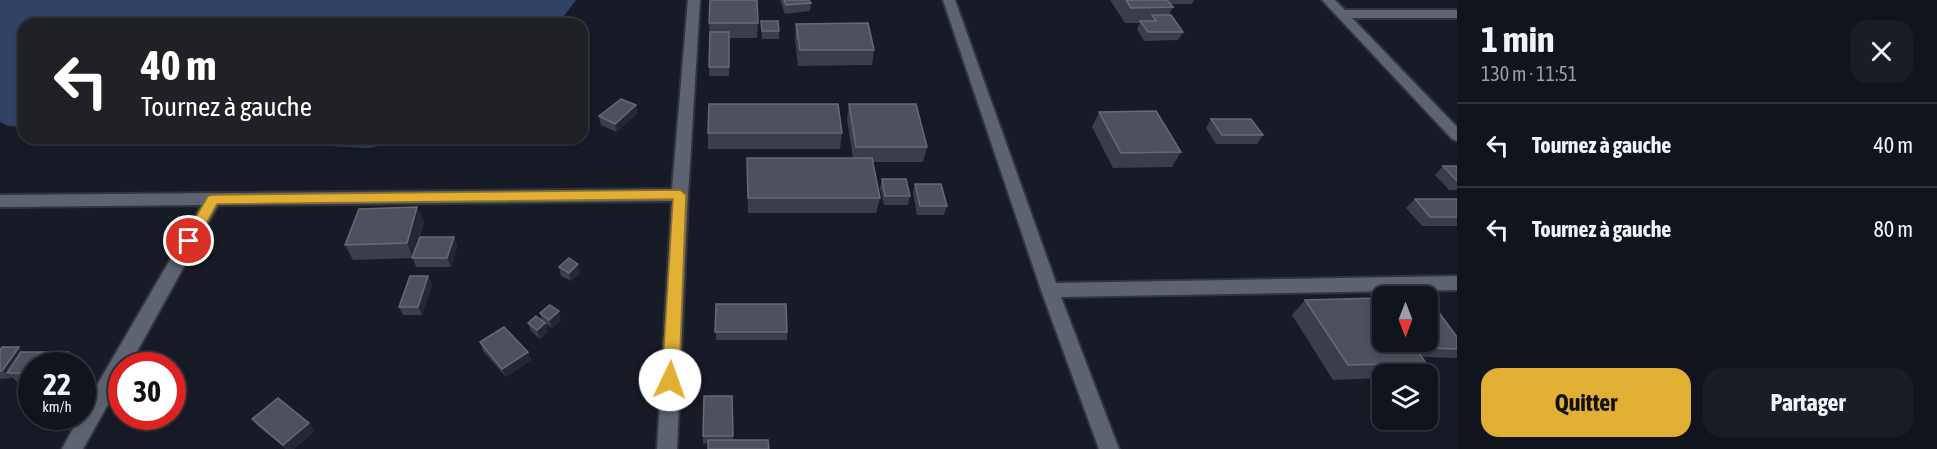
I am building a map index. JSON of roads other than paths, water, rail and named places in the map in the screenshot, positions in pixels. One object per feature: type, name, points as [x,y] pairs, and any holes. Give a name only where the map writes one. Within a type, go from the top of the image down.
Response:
[{"type":"street","points":[[667,449],[680,195],[694,0]]},
{"type":"street","points":[[949,0],[1050,290],[1109,449]]},
{"type":"street","points":[[1328,0],[1457,136]]},
{"type":"street","points":[[1341,14],[1457,14]]},
{"type":"street","points":[[0,201],[680,195]]},
{"type":"street","points":[[72,449],[213,199]]},
{"type":"street","points":[[1050,290],[1457,283]]}]
